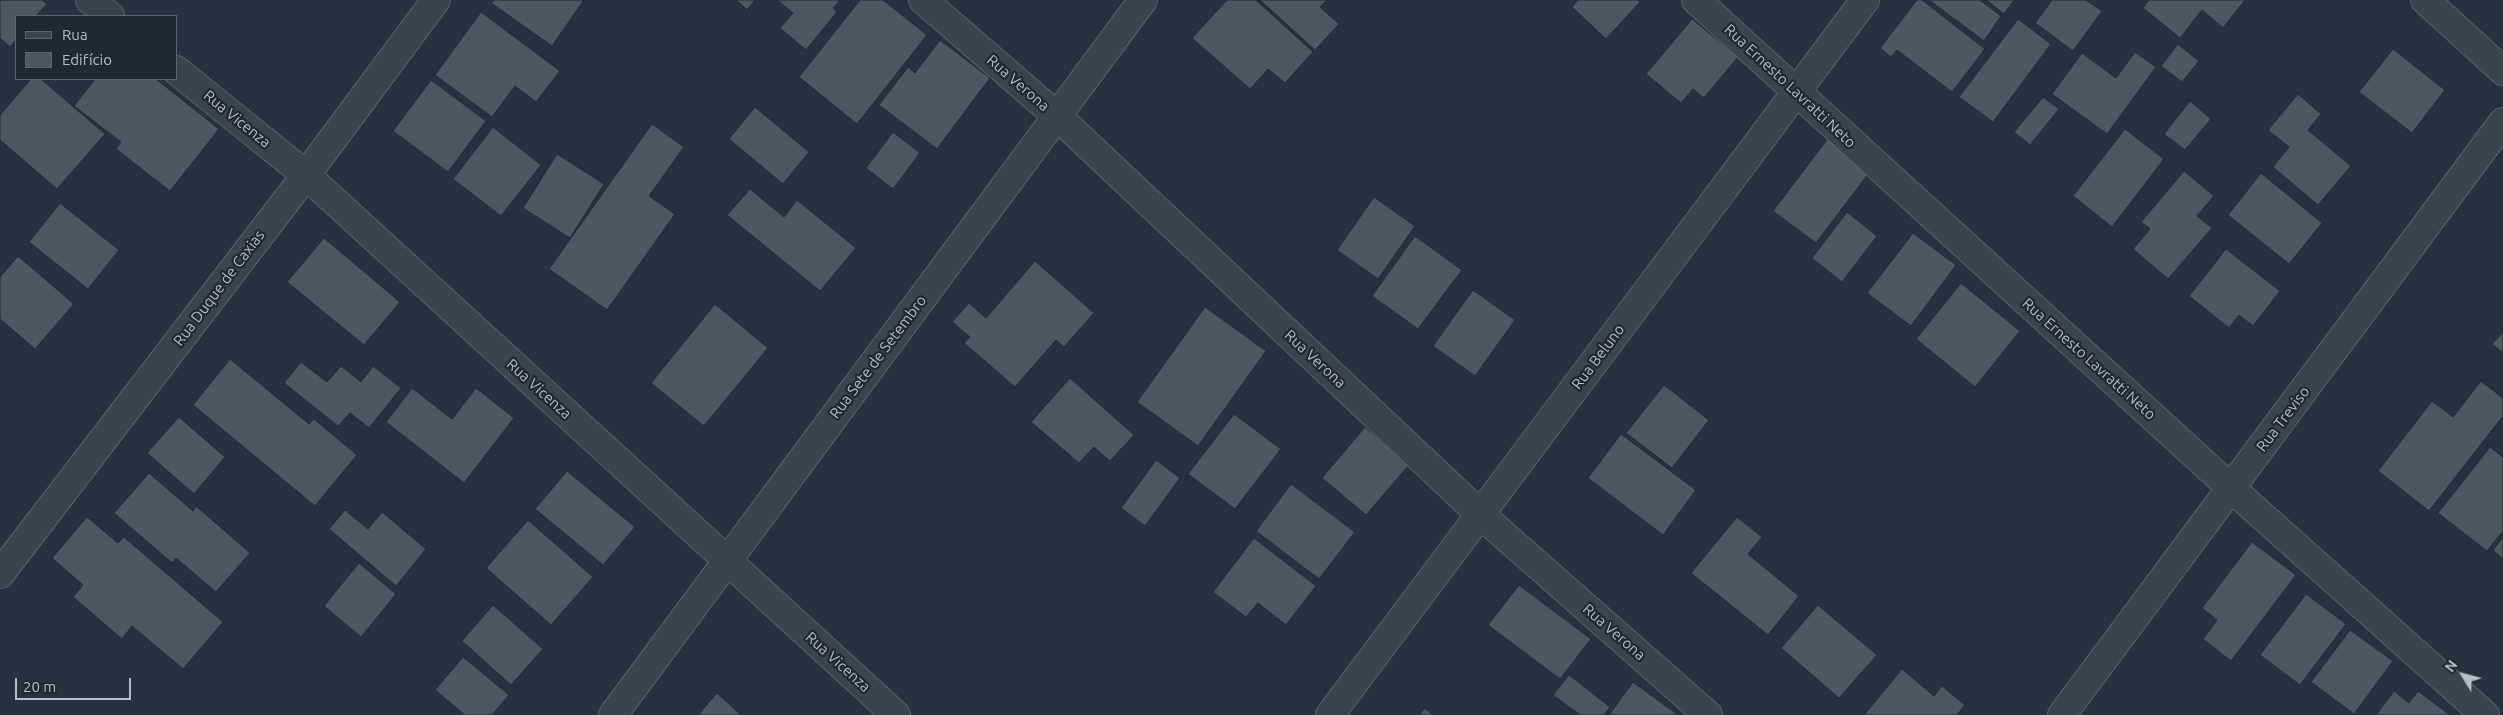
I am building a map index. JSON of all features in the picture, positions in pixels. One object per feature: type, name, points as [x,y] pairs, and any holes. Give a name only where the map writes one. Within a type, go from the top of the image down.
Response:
[{"type":"street","points":[[90,0],[109,15]]},
{"type":"street","name":"Rua Duque de Caxias","points":[[0,574],[306,175],[436,0]]},
{"type":"street","name":"Rua Verona","points":[[923,0],[1057,116],[1480,514],[1708,715]]},
{"type":"street","name":"Rua Sete de Setembro","points":[[613,715],[1143,0]]},
{"type":"street","name":"Rua Ernesto Lavratti Neto","points":[[1696,0],[2231,488],[2485,715]]},
{"type":"street","name":"Rua Beluno","points":[[1330,715],[1866,0]]},
{"type":"street","points":[[2425,0],[2503,70]]},
{"type":"street","name":"Rua Vicenza","points":[[178,72],[306,175],[896,715]]},
{"type":"street","name":"Rua Treviso","points":[[2062,715],[2503,122]]},
{"type":"building","points":[[0,0],[42,0],[47,4],[37,15],[15,15],[15,41],[10,47],[0,38]]},
{"type":"building","points":[[494,0],[584,0],[552,46],[491,3]]},
{"type":"building","points":[[736,0],[755,0],[747,10]]},
{"type":"building","points":[[777,0],[840,0],[833,8],[837,12],[806,50],[780,28],[793,13]]},
{"type":"building","points":[[860,0],[883,0],[927,35],[857,124],[799,77]]},
{"type":"building","points":[[1227,0],[1256,0],[1313,52],[1285,83],[1268,69],[1250,89],[1192,38]]},
{"type":"building","points":[[1260,0],[1327,0],[1320,7],[1339,24],[1315,50]]},
{"type":"building","points":[[1578,0],[1638,0],[1640,2],[1606,39],[1572,7]]},
{"type":"building","points":[[1917,0],[1922,0],[1985,49],[1952,92],[1897,50],[1891,57],[1880,48]]},
{"type":"building","points":[[1929,0],[1980,0],[2001,16],[1984,41]]},
{"type":"building","points":[[1986,0],[2014,0],[2004,14]]},
{"type":"building","points":[[2052,0],[2086,0],[2102,11],[2073,51],[2035,23]]},
{"type":"building","points":[[2149,0],[2245,0],[2223,28],[2202,10],[2180,38],[2143,8]]},
{"type":"building","points":[[481,12],[560,71],[536,102],[515,86],[492,117],[435,75]]},
{"type":"building","points":[[1692,19],[1738,57],[1704,98],[1693,89],[1681,103],[1646,74]]},
{"type":"building","points":[[2018,19],[2051,44],[1993,122],[1959,97]]},
{"type":"building","points":[[940,40],[990,78],[937,149],[879,105],[908,67],[915,73]]},
{"type":"building","points":[[2178,44],[2199,61],[2182,82],[2161,66]]},
{"type":"building","points":[[2393,49],[2445,90],[2412,133],[2359,92]]},
{"type":"building","points":[[2135,52],[2156,67],[2107,134],[2052,94],[2082,53],[2116,78]]},
{"type":"building","points":[[30,80],[42,80],[105,134],[57,189],[0,140],[0,115]]},
{"type":"building","points":[[94,80],[157,80],[219,129],[170,191],[116,149],[121,142],[74,106]]},
{"type":"building","points":[[431,80],[486,121],[448,172],[393,131]]},
{"type":"building","points":[[2298,94],[2321,114],[2308,130],[2351,166],[2318,205],[2273,167],[2289,147],[2268,130]]},
{"type":"building","points":[[2043,97],[2059,109],[2030,145],[2014,132]]},
{"type":"building","points":[[2190,101],[2211,119],[2185,150],[2164,134]]},
{"type":"building","points":[[755,107],[809,152],[783,184],[729,139]]},
{"type":"building","points":[[652,124],[684,147],[649,196],[675,214],[607,310],[549,269]]},
{"type":"building","points":[[493,127],[541,165],[501,216],[453,179]]},
{"type":"building","points":[[2125,129],[2164,159],[2112,227],[2073,196]]},
{"type":"building","points":[[893,132],[920,153],[893,189],[866,168]]},
{"type":"building","points":[[1832,133],[1875,165],[1816,243],[1773,211]]},
{"type":"building","points":[[557,154],[604,184],[570,238],[523,208]]},
{"type":"building","points":[[2184,171],[2214,196],[2197,216],[2212,228],[2168,279],[2133,249],[2150,229],[2141,222]]},
{"type":"building","points":[[2261,173],[2322,223],[2289,264],[2228,215]]},
{"type":"building","points":[[750,189],[784,217],[797,200],[856,248],[820,291],[727,215]]},
{"type":"building","points":[[1374,197],[1415,226],[1378,279],[1337,250]]},
{"type":"building","points":[[60,203],[119,250],[88,289],[29,242]]},
{"type":"building","points":[[1847,212],[1877,236],[1842,282],[1812,258]]},
{"type":"building","points":[[1913,233],[1956,265],[1911,326],[1867,293]]},
{"type":"building","points":[[1415,236],[1462,270],[1418,329],[1372,296]]},
{"type":"building","points":[[324,238],[400,302],[364,345],[287,282]]},
{"type":"building","points":[[2226,249],[2280,291],[2253,326],[2239,315],[2229,328],[2189,296]]},
{"type":"building","points":[[18,256],[74,304],[35,349],[0,319],[0,277]]},
{"type":"building","points":[[1035,261],[1094,313],[1064,347],[1056,340],[1015,387],[964,343],[970,337],[952,322],[969,303],[986,318]]},
{"type":"building","points":[[1961,283],[2020,331],[1975,387],[1916,339]]},
{"type":"building","points":[[1473,290],[1515,320],[1475,376],[1433,346]]},
{"type":"building","points":[[715,304],[768,348],[704,426],[651,383]]},
{"type":"building","points":[[1205,307],[1266,351],[1198,446],[1137,402]]},
{"type":"building","points":[[2503,332],[2503,353],[2492,344]]},
{"type":"building","points":[[230,359],[309,424],[314,419],[357,455],[315,506],[193,405]]},
{"type":"building","points":[[301,362],[327,382],[341,366],[361,382],[373,366],[401,388],[369,428],[350,413],[338,426],[284,383]]},
{"type":"building","points":[[1070,378],[1134,435],[1110,461],[1094,447],[1079,463],[1031,422]]},
{"type":"building","points":[[2481,381],[2503,398],[2503,416],[2429,511],[2378,471],[2432,401],[2453,417]]},
{"type":"building","points":[[1664,385],[1709,420],[1672,468],[1626,433]]},
{"type":"building","points":[[412,388],[452,419],[476,388],[514,418],[464,483],[386,422]]},
{"type":"building","points":[[1234,414],[1281,449],[1235,509],[1188,474]]},
{"type":"building","points":[[179,417],[225,457],[194,494],[147,453]]},
{"type":"building","points":[[1365,427],[1409,465],[1366,515],[1322,478]]},
{"type":"building","points":[[1621,434],[1696,490],[1663,535],[1588,478]]},
{"type":"building","points":[[2490,447],[2503,457],[2503,531],[2487,551],[2438,513]]},
{"type":"building","points":[[1156,460],[1180,478],[1145,526],[1121,508]]},
{"type":"building","points":[[567,471],[635,527],[603,565],[535,509]]},
{"type":"building","points":[[149,473],[193,511],[196,506],[250,553],[216,592],[176,558],[172,563],[114,513]]},
{"type":"building","points":[[1291,484],[1355,532],[1319,579],[1256,531]]},
{"type":"building","points":[[345,510],[368,529],[382,512],[426,549],[396,586],[329,529]]},
{"type":"building","points":[[87,517],[118,543],[124,537],[223,622],[183,669],[132,626],[122,639],[73,597],[83,585],[52,558]]},
{"type":"building","points":[[1737,517],[1762,537],[1748,554],[1799,596],[1768,635],[1691,573]]},
{"type":"building","points":[[528,520],[593,577],[551,625],[486,568]]},
{"type":"building","points":[[2503,537],[2503,559],[2493,550]]},
{"type":"building","points":[[1254,538],[1316,586],[1286,625],[1258,603],[1246,617],[1213,592]]},
{"type":"building","points":[[2252,542],[2296,575],[2231,661],[2203,639],[2217,620],[2202,608]]},
{"type":"building","points":[[359,563],[396,594],[361,637],[324,606]]},
{"type":"building","points":[[1519,585],[1591,639],[1560,679],[1488,625]]},
{"type":"building","points":[[2306,594],[2346,624],[2300,685],[2260,655]]},
{"type":"building","points":[[493,605],[543,649],[511,685],[462,641]]},
{"type":"building","points":[[1818,605],[1877,655],[1839,698],[1781,648]]},
{"type":"building","points":[[2350,630],[2393,661],[2354,714],[2311,682]]},
{"type":"building","points":[[463,657],[509,695],[492,715],[465,715],[435,690]]},
{"type":"building","points":[[1902,669],[1934,696],[1942,686],[1965,705],[1957,715],[1864,715]]},
{"type":"building","points":[[1569,675],[1610,707],[1604,715],[1580,715],[1553,695]]},
{"type":"building","points":[[1633,682],[1678,715],[1609,715]]},
{"type":"building","points":[[2394,691],[2409,703],[2418,691],[2450,715],[2376,715]]},
{"type":"building","points":[[717,693],[741,715],[698,715]]},
{"type":"building","points":[[1425,708],[1433,715],[1419,715]]}]
